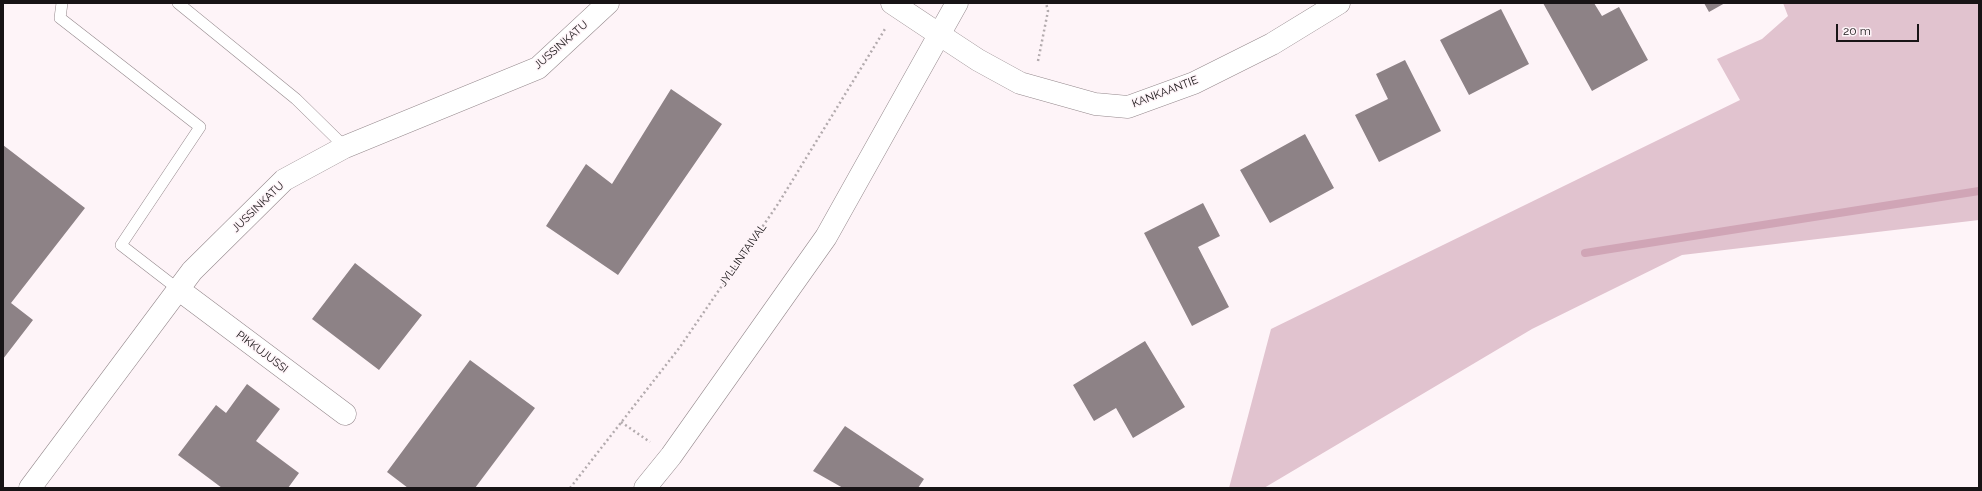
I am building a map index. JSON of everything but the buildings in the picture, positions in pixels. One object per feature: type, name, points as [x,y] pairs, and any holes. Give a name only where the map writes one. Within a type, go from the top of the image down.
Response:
[{"type":"street","name":"JUSSINKATU","points":[[30,488],[192,271],[284,180],[345,147],[538,68],[608,3]]},
{"type":"street","points":[[645,488],[671,456],[826,237],[957,3]]},
{"type":"street","name":"KANKAANTIE","points":[[895,6],[978,60],[1020,83],[1095,104],[1128,107],[1194,83],[1272,44],[1339,3]]},
{"type":"street","name":"PIKKUJUSSI","points":[[178,289],[345,414]]},
{"type":"lane","points":[[62,3],[60,18],[200,127],[121,245],[178,289]]},
{"type":"lane","points":[[178,3],[296,98],[345,147]]},
{"type":"path","points":[[1031,87],[1042,49],[1048,11],[1046,3]]},
{"type":"path","name":"JYLLINTAIVAL","points":[[570,488],[680,346],[778,204],[895,6]]},
{"type":"path","points":[[621,422],[671,456]]},
{"type":"shaded area","points":[[1783,3],[1979,3],[1979,220],[1682,255],[1532,329],[1264,488],[1229,488],[1271,329],[1740,100],[1717,59],[1762,39],[1788,16]]},
{"type":"waterway","points":[[1585,253],[1979,191]]}]
